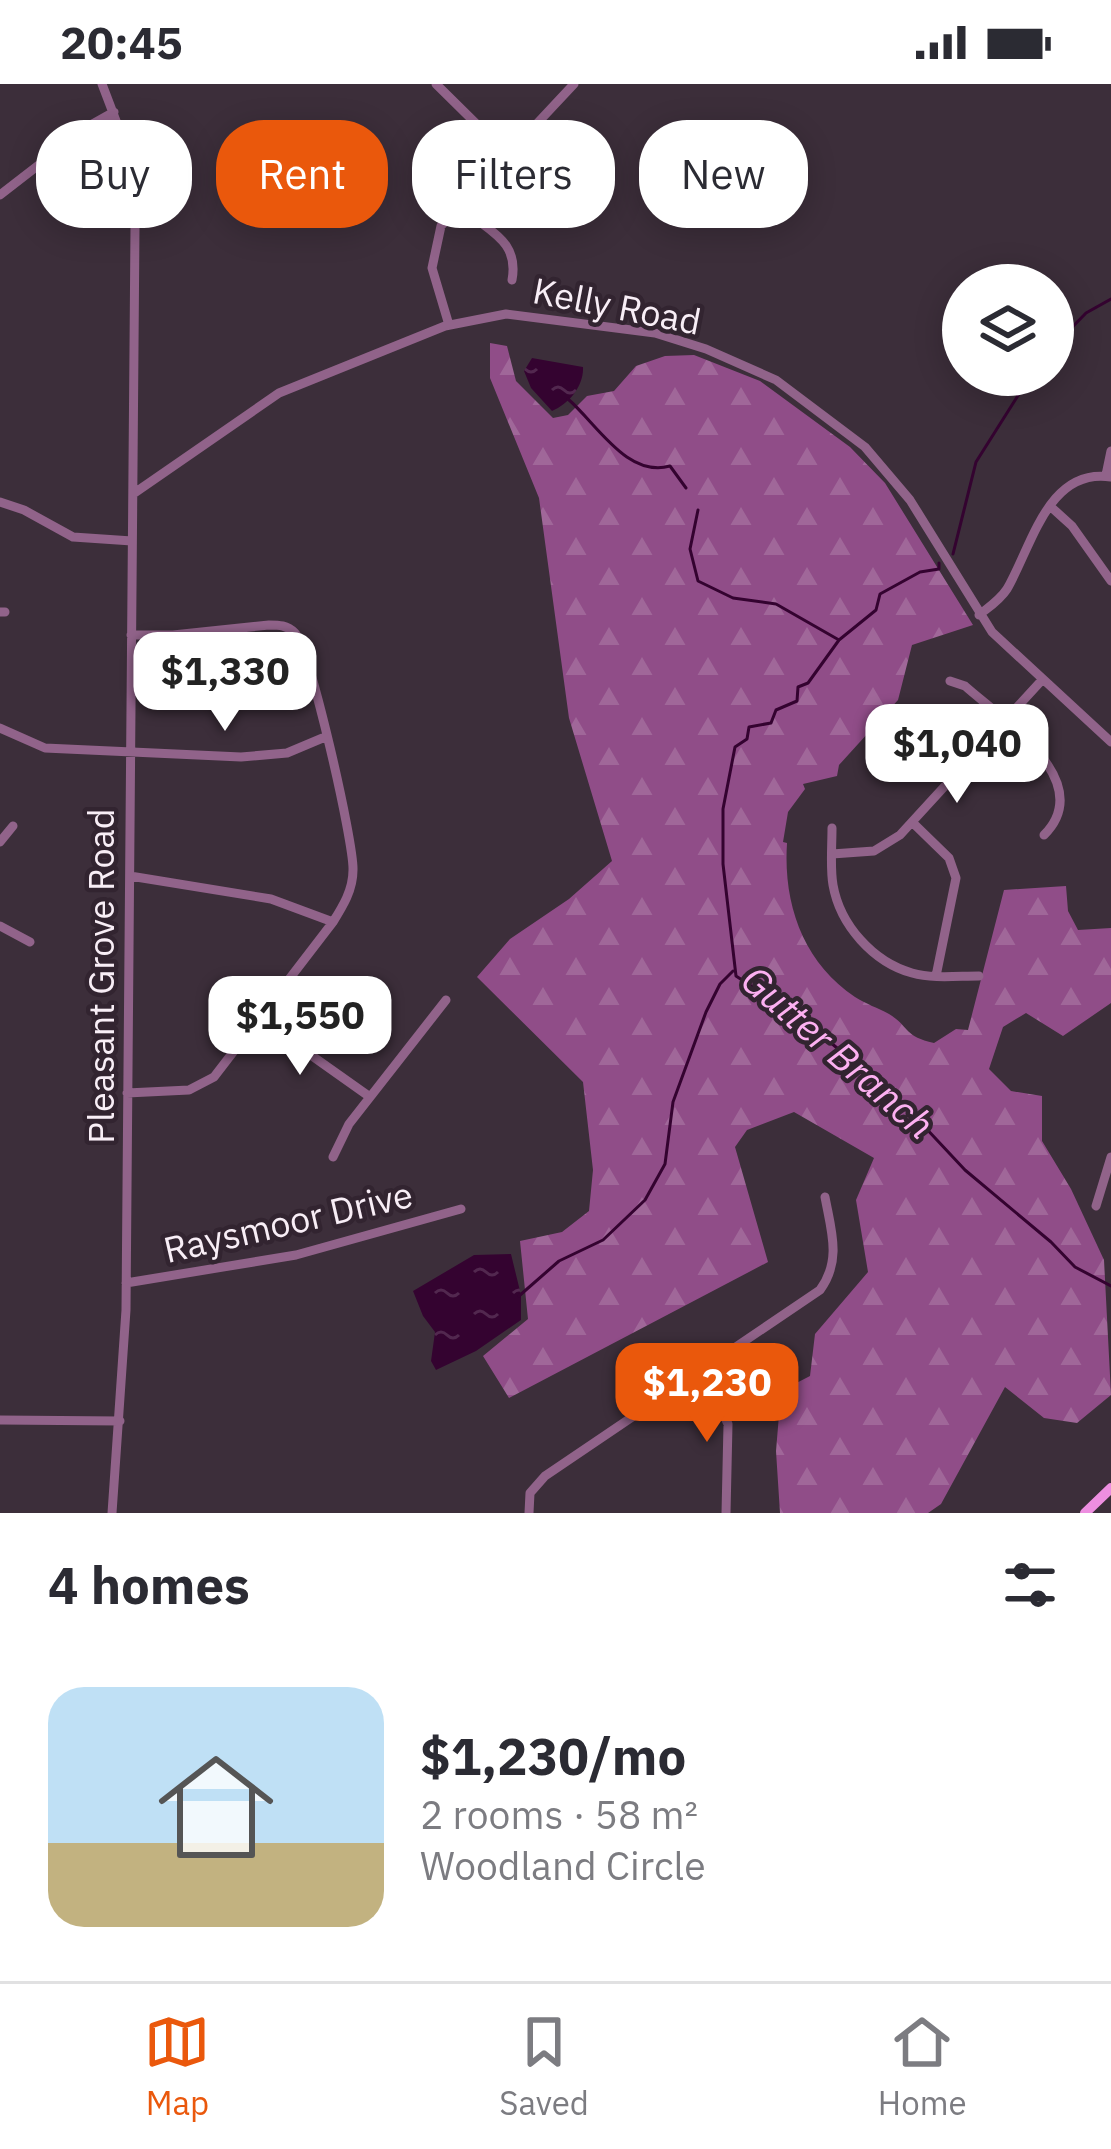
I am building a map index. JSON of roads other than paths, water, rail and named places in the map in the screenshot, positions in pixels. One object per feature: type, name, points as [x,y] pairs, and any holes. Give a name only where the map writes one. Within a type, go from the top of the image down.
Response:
[{"type":"main road","points":[[1085,1513],[1111,1488]]},
{"type":"street","name":"Pleasant Grove Road","points":[[102,84],[130,164],[134,199],[126,1283],[112,1513]]},
{"type":"street","points":[[436,84],[473,120]]},
{"type":"street","points":[[541,120],[574,84]]},
{"type":"street","points":[[0,195],[114,112]]},
{"type":"street","points":[[440,228],[431,261],[449,325]]},
{"type":"street","points":[[488,228],[508,245],[514,265],[512,280]]},
{"type":"street","name":"Kelly Road","points":[[133,494],[279,393],[449,325],[506,314],[629,328],[706,349],[776,380],[842,428],[893,477],[979,615],[1111,742]]},
{"type":"street","points":[[979,615],[1005,592],[1032,533],[1071,482],[1108,476],[1111,451]]},
{"type":"street","points":[[0,502],[73,537],[132,541]]},
{"type":"street","points":[[1051,507],[1072,526],[1111,581]]},
{"type":"street","points":[[128,1093],[201,1086],[224,1065],[333,922],[349,894],[353,861],[302,645],[289,628],[269,625],[131,635]]},
{"type":"street","points":[[832,854],[860,854],[884,847],[1042,680]]},
{"type":"street","points":[[950,681],[965,686],[1049,763],[1058,780],[1059,797],[1052,827],[1044,835]]},
{"type":"street","points":[[0,728],[45,748],[262,757],[287,753],[325,737]]},
{"type":"street","points":[[912,822],[949,858],[956,878],[936,976]]},
{"type":"street","points":[[0,842],[13,826]]},
{"type":"street","points":[[832,829],[832,884],[856,935],[880,958],[911,973],[979,976]]},
{"type":"street","points":[[130,876],[271,899],[333,922]]},
{"type":"street","points":[[0,926],[29,942]]},
{"type":"street","points":[[333,1157],[338,1142],[370,1097],[446,1000]]},
{"type":"street","points":[[260,1019],[370,1097]]},
{"type":"street","points":[[1096,1206],[1111,1157]]},
{"type":"street","points":[[530,1513],[530,1493],[538,1482],[810,1299],[826,1282],[835,1256],[825,1197]]},
{"type":"street","name":"Raysmoor Drive","points":[[126,1283],[296,1255],[461,1209]]},
{"type":"street","points":[[703,1372],[728,1424],[726,1513]]},
{"type":"street","points":[[0,1420],[120,1421]]},
{"type":"water","points":[[532,358],[583,367],[574,394],[552,411],[531,388],[524,371]]},
{"type":"water","points":[[511,1254],[521,1295],[521,1320],[476,1351],[436,1370],[431,1361],[435,1332],[413,1291],[474,1255]]},
{"type":"waterway","name":"Gutter Branch","points":[[1074,325],[1111,299]]},
{"type":"waterway","name":"Gutter Branch","points":[[953,554],[976,462],[1018,396]]},
{"type":"waterway","points":[[568,399],[626,457],[654,468],[670,466],[686,488]]},
{"type":"waterway","points":[[698,510],[690,549],[698,581],[733,598],[776,604],[839,640]]},
{"type":"waterway","name":"Gutter Branch","points":[[939,563],[939,569],[920,572],[880,594],[876,610],[839,640],[808,683],[798,687],[797,701],[776,710],[771,723],[749,727],[747,739],[735,747],[723,809],[723,864],[736,976],[809,1024],[907,1108],[965,1170],[1075,1267],[1111,1286]]},
{"type":"waterway","points":[[519,1296],[559,1261],[603,1240],[645,1200],[665,1164],[673,1102],[706,1012],[720,984],[733,971]]}]
